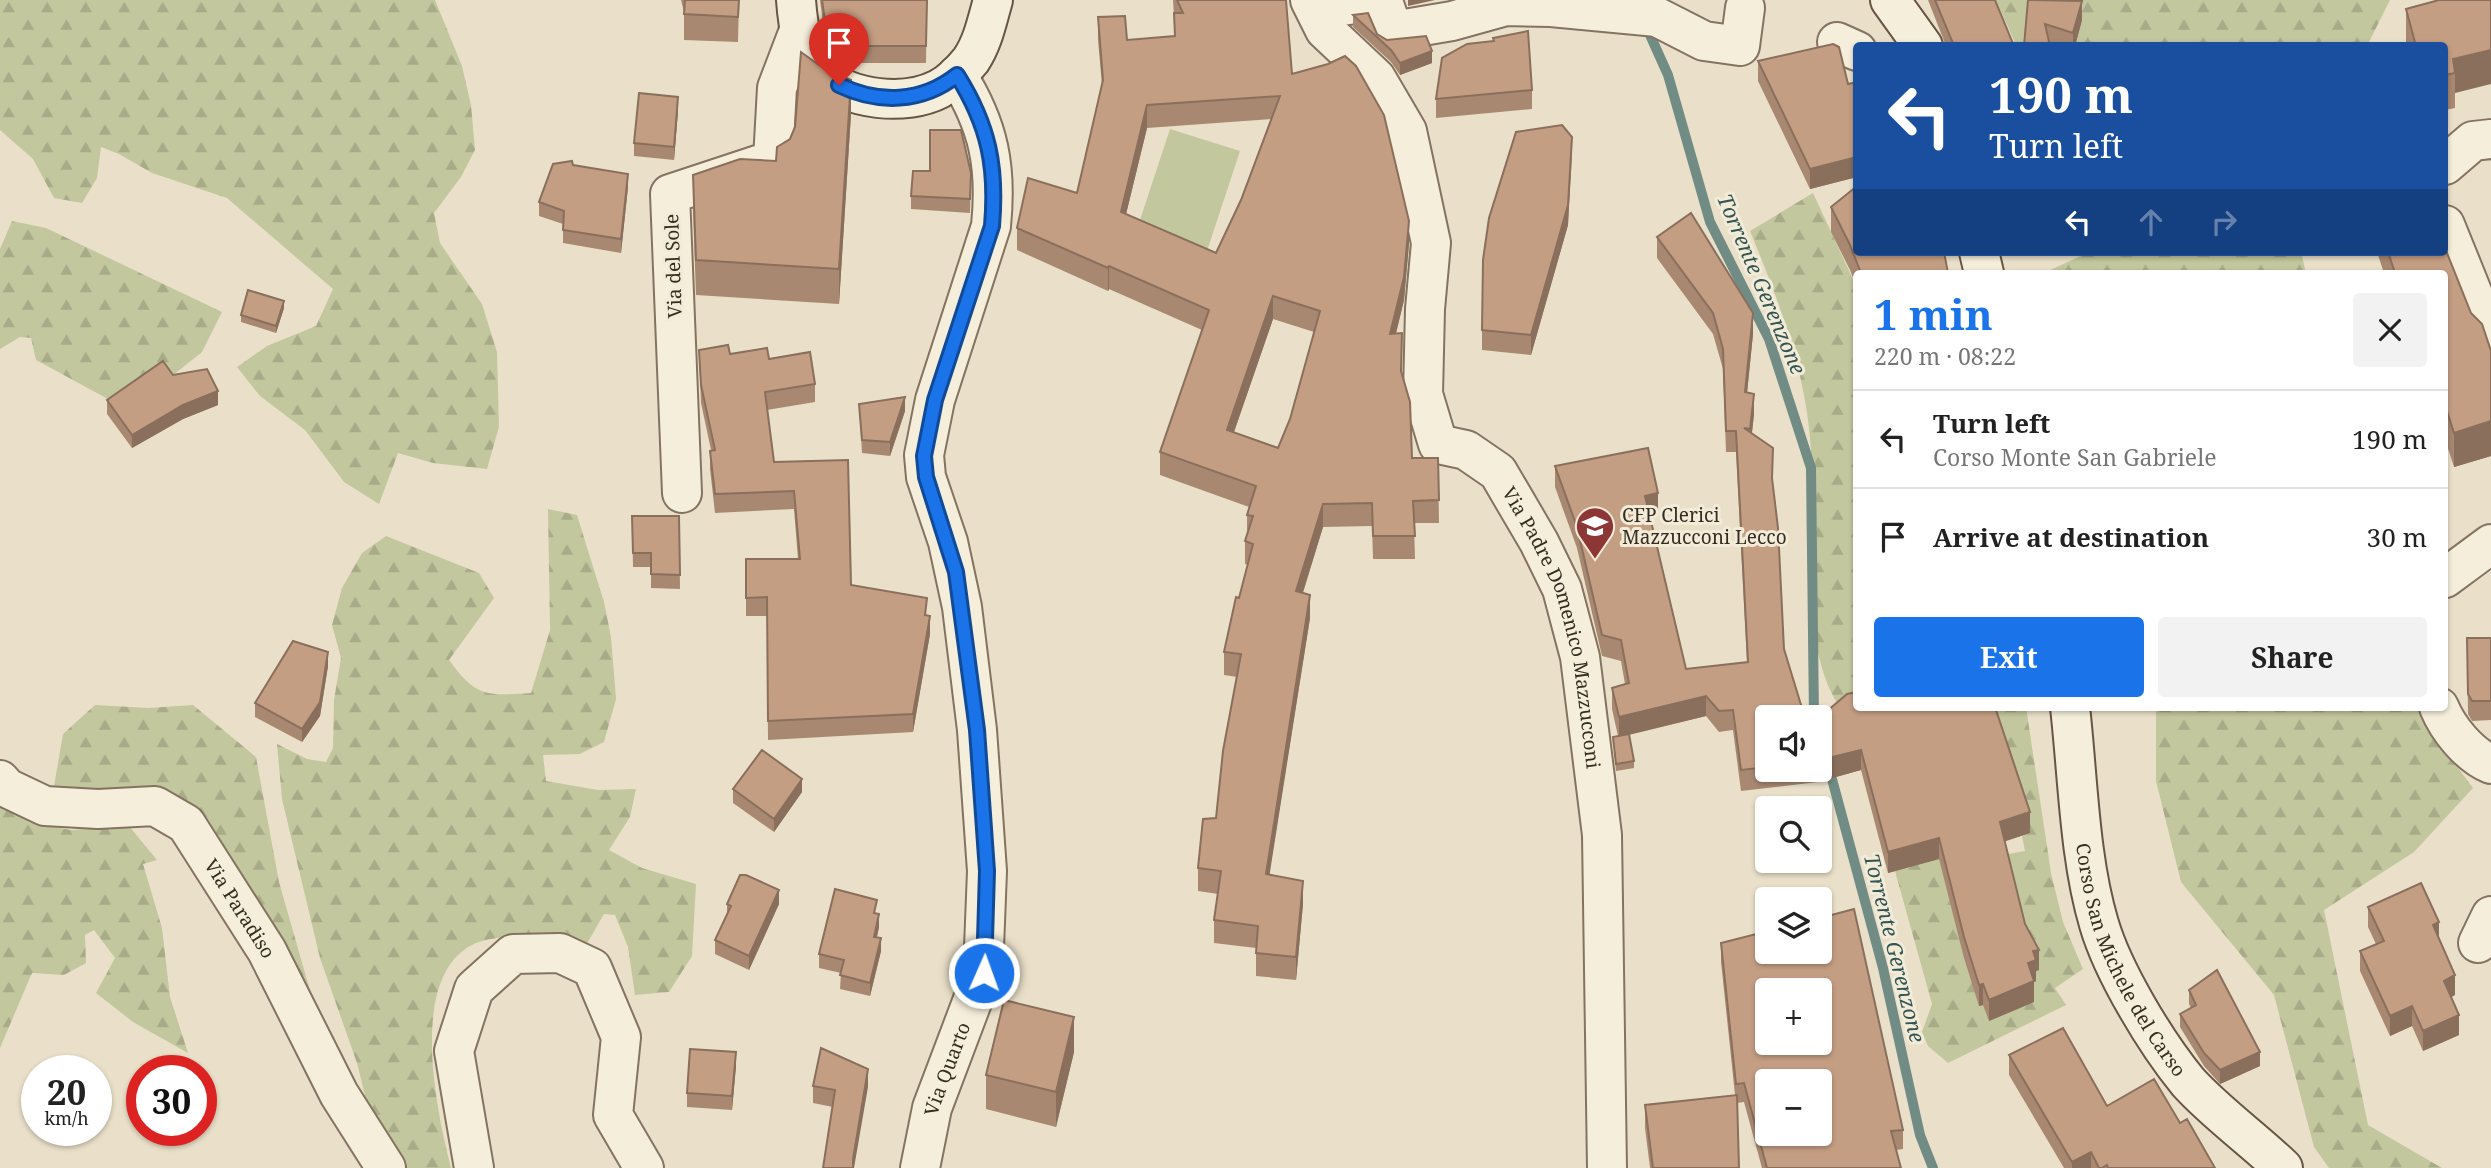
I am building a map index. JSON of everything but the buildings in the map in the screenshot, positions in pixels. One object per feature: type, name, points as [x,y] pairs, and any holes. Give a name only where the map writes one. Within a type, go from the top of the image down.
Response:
[{"type":"street","points":[[797,16],[805,49],[824,76],[856,93],[894,99],[939,89],[957,75],[980,44],[993,0]]},
{"type":"street","points":[[1890,0],[1920,42]]},
{"type":"street","points":[[1325,3],[1383,1],[1394,31],[1452,21],[1506,6],[1643,15],[1704,41],[1740,46],[1745,8]]},
{"type":"street","name":"Via Padre Domenico Mazzucconi","points":[[1325,3],[1325,30],[1376,78],[1407,131],[1431,243],[1425,309],[1423,394],[1438,444],[1466,450],[1498,472],[1539,542],[1562,589],[1580,657],[1602,835],[1607,1168]]},
{"type":"street","name":"Via del Sole","points":[[682,492],[670,194],[773,160],[777,88],[797,16]]},
{"type":"street","name":"Via Quarto","points":[[920,1168],[932,1108],[984,973],[987,871],[977,730],[962,607],[948,542],[926,477],[924,456],[935,400],[992,226],[994,198],[989,140],[979,114],[957,75]]},
{"type":"street","points":[[2448,162],[2473,141],[2491,139]]},
{"type":"street","points":[[2448,232],[2491,339]]},
{"type":"street","points":[[2448,576],[2491,544]]},
{"type":"street","points":[[2448,576],[2460,579],[2491,574]]},
{"type":"street","name":"Corso San Michele del Carso","points":[[2070,711],[2089,877],[2099,925],[2113,958],[2160,1044],[2189,1083],[2271,1162]]},
{"type":"street","points":[[2441,711],[2445,721],[2479,759],[2491,764]]},
{"type":"street","name":"Via Paradiso","points":[[0,780],[7,788],[46,806],[98,809],[155,806],[186,824],[267,951],[339,1094],[386,1168]]},
{"type":"street","points":[[474,1168],[454,1051],[474,989],[513,954],[561,953],[592,968],[621,1037],[613,1115],[644,1168]]},
{"type":"green space","points":[[0,0],[435,0],[462,66],[471,105],[475,150],[461,177],[434,213],[440,243],[482,304],[497,352],[499,427],[487,469],[433,463],[398,453],[379,504],[344,482],[305,430],[260,396],[237,367],[267,346],[316,326],[333,289],[227,198],[152,173],[101,147],[97,178],[82,203],[54,198],[33,159],[0,130]]},
{"type":"green space","points":[[1996,0],[2390,0],[2369,42],[2015,42]]},
{"type":"green space","points":[[1170,129],[1240,151],[1206,254],[1136,232]]},
{"type":"green space","points":[[1813,193],[1853,279],[1853,710],[1847,715],[1834,697],[1824,674],[1812,618],[1807,532],[1811,451],[1804,394],[1790,338],[1750,231]]},
{"type":"green space","points":[[12,221],[46,228],[222,312],[202,352],[167,380],[119,405],[36,360],[31,338],[20,337],[0,349],[0,249]]},
{"type":"green space","points":[[2080,256],[2302,256],[2305,270],[2050,270]]},
{"type":"green space","points":[[548,509],[577,515],[604,602],[611,637],[616,699],[604,742],[580,754],[543,755],[546,781],[598,790],[636,789],[630,817],[609,850],[642,868],[696,884],[692,956],[669,992],[635,995],[628,947],[615,915],[604,914],[585,947],[569,937],[551,934],[504,937],[476,943],[454,959],[441,983],[434,1013],[434,1081],[451,1168],[394,1168],[374,1132],[357,1063],[320,958],[282,799],[277,744],[307,759],[326,762],[333,748],[334,700],[341,658],[332,625],[342,588],[362,553],[386,536],[479,573],[494,598],[449,660],[467,681],[483,692],[531,693],[550,630]]},
{"type":"green space","points":[[95,705],[149,708],[193,705],[256,757],[279,882],[317,1015],[194,819],[53,792],[63,734]]},
{"type":"green space","points":[[2027,711],[2051,873],[2063,922],[2083,969],[2055,988],[2066,1005],[1948,1063],[1928,1046],[1922,1032],[1932,1004],[1895,871],[1934,840],[1980,1006],[2003,855],[2025,851],[2022,836],[2030,833],[1990,712]]},
{"type":"green space","points":[[2156,711],[2422,711],[2429,729],[2473,788],[2414,852],[2324,910],[2368,1125],[2442,1168],[2329,1168],[2314,1147],[2274,995],[2181,882],[2156,781]]},
{"type":"green space","points":[[0,802],[43,825],[71,830],[129,826],[157,860],[143,864],[162,928],[170,997],[188,1053],[133,1022],[96,993],[115,958],[94,930],[85,935],[86,963],[64,975],[32,973],[0,1048]]},
{"type":"waterway","name":"Torrente Gerenzone","points":[[1646,26],[1668,75],[1710,222],[1769,339],[1811,468],[1814,705]]},
{"type":"waterway","name":"Torrente Gerenzone","points":[[1832,779],[1883,968],[1920,1135],[1933,1168]]},
{"type":"place","name":"CFP Clerici Mazzucconi Lecco","points":[[1595,560]]},
{"type":"route","points":[[839,85],[856,93],[894,99],[939,89],[957,75],[979,114],[989,140],[994,198],[992,226],[935,400],[926,432],[924,456],[926,477],[941,517],[956,572],[977,730],[987,871],[984,973]]}]
